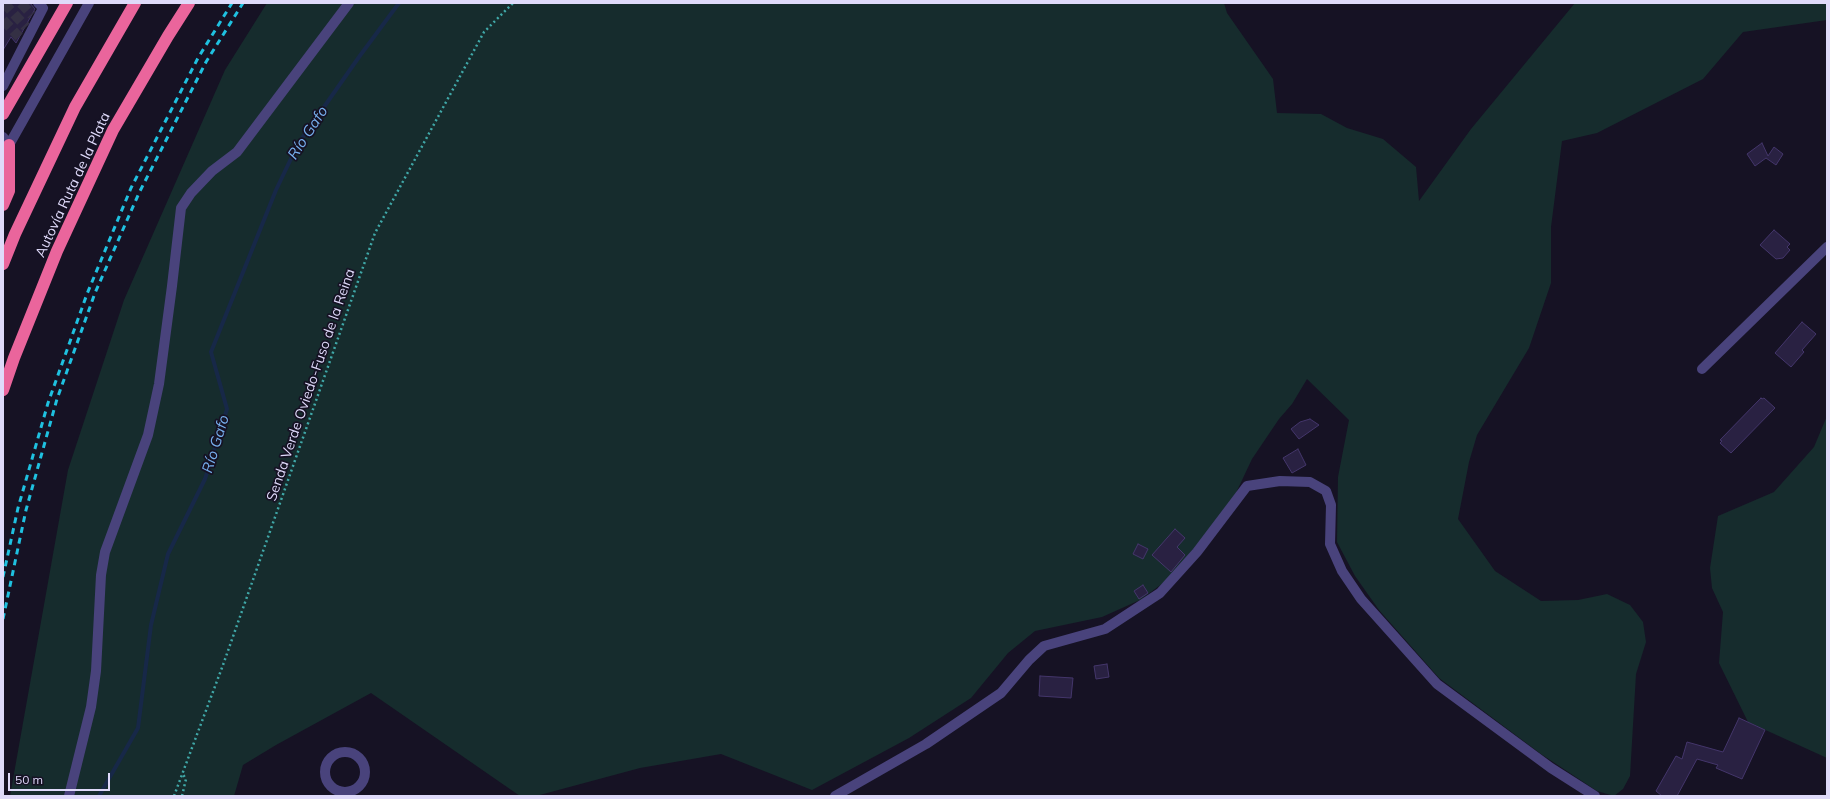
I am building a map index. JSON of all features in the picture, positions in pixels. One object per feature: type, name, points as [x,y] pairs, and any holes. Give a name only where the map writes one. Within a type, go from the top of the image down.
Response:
[{"type":"highway","points":[[3,114],[67,3]]},
{"type":"highway","points":[[3,264],[18,227],[75,107],[135,3]]},
{"type":"highway","name":"Autovía Ruta de la Plata","points":[[3,390],[14,358],[57,251],[113,130],[189,3]]},
{"type":"highway","points":[[3,204],[9,191],[6,141]]},
{"type":"street","points":[[3,86],[22,40],[35,18],[43,8],[38,3]]},
{"type":"street","points":[[6,141],[89,3]]},
{"type":"street","points":[[69,796],[91,707],[96,671],[101,575],[105,552],[148,435],[159,384],[181,208],[191,193],[212,172],[237,152],[349,3]]},
{"type":"street","points":[[1702,369],[1827,247]]},
{"type":"street","points":[[835,796],[926,744],[1001,693],[1028,660],[1044,646],[1105,629],[1160,592],[1197,552],[1247,486],[1280,481],[1310,482],[1326,491],[1331,505],[1330,544],[1342,571],[1361,599],[1437,684],[1551,768],[1595,796]]},
{"type":"path","name":"Senda Verde Oviedo-Fuso de la Reina","points":[[174,796],[225,658],[375,234],[484,32],[513,3]]},
{"type":"path","points":[[182,773],[186,779],[182,796]]},
{"type":"green space","points":[[267,3],[1224,3],[1227,13],[1273,79],[1277,113],[1321,114],[1347,128],[1383,139],[1416,167],[1419,201],[1471,129],[1575,3],[1827,3],[1827,20],[1743,32],[1703,79],[1597,133],[1562,141],[1551,227],[1551,283],[1529,348],[1477,435],[1469,462],[1458,519],[1495,571],[1541,601],[1578,600],[1607,594],[1630,605],[1643,622],[1646,642],[1636,674],[1630,776],[1623,789],[1614,796],[1597,791],[1541,754],[1439,678],[1379,610],[1355,576],[1337,542],[1338,477],[1349,420],[1307,379],[1292,404],[1279,419],[1252,459],[1235,495],[1174,575],[1140,600],[1102,617],[1035,631],[1008,653],[971,698],[909,738],[812,790],[721,754],[640,768],[536,796],[520,796],[371,693],[276,745],[243,765],[234,796],[10,796],[68,470],[124,300],[225,70]]},
{"type":"green space","points":[[1827,416],[1827,758],[1748,722],[1719,663],[1723,612],[1712,588],[1710,568],[1718,516],[1774,492],[1814,447]]},
{"type":"building","points":[[3,3],[30,3],[35,9],[16,43],[11,37],[3,50]]},
{"type":"building","points":[[1762,143],[1768,156],[1774,147],[1783,154],[1776,165],[1766,158],[1755,166],[1747,154]]},
{"type":"building","points":[[1774,230],[1790,244],[1787,247],[1790,250],[1783,258],[1776,259],[1760,245]]},
{"type":"building","points":[[1802,322],[1816,334],[1802,350],[1804,352],[1791,367],[1775,353]]},
{"type":"building","points":[[1761,398],[1764,398],[1775,408],[1731,453],[1720,443],[1722,441],[1720,440]]},
{"type":"building","points":[[1310,419],[1319,425],[1299,439],[1291,429],[1300,422]]},
{"type":"building","points":[[1298,449],[1306,465],[1292,473],[1283,458]]},
{"type":"building","points":[[1175,529],[1185,538],[1177,547],[1185,555],[1171,572],[1152,555]]},
{"type":"building","points":[[1138,544],[1148,549],[1143,559],[1133,554]]},
{"type":"building","points":[[1143,585],[1148,593],[1139,599],[1134,591]]},
{"type":"building","points":[[1107,664],[1109,677],[1096,679],[1094,666]]},
{"type":"building","points":[[1040,676],[1073,678],[1071,698],[1039,696]]},
{"type":"building","points":[[1739,718],[1765,730],[1742,779],[1716,768],[1718,765],[1697,759],[1677,796],[1662,796],[1656,791],[1676,756],[1682,759],[1687,742],[1723,752]]},
{"type":"waterway","name":"Río Gafo","points":[[99,796],[138,728],[151,625],[168,554],[205,479],[227,409],[211,352],[276,190],[298,144],[399,3]]},
{"type":"tunnel","points":[[4,3],[26,27]]},
{"type":"tunnel","points":[[21,3],[32,15]]},
{"type":"tunnel","points":[[3,20],[19,37]]},
{"type":"railway","points":[[3,577],[18,508],[48,403],[87,294],[131,188],[198,58],[232,3]]},
{"type":"railway","points":[[3,619],[26,510],[57,399],[95,293],[139,193],[206,62],[243,3]]}]
